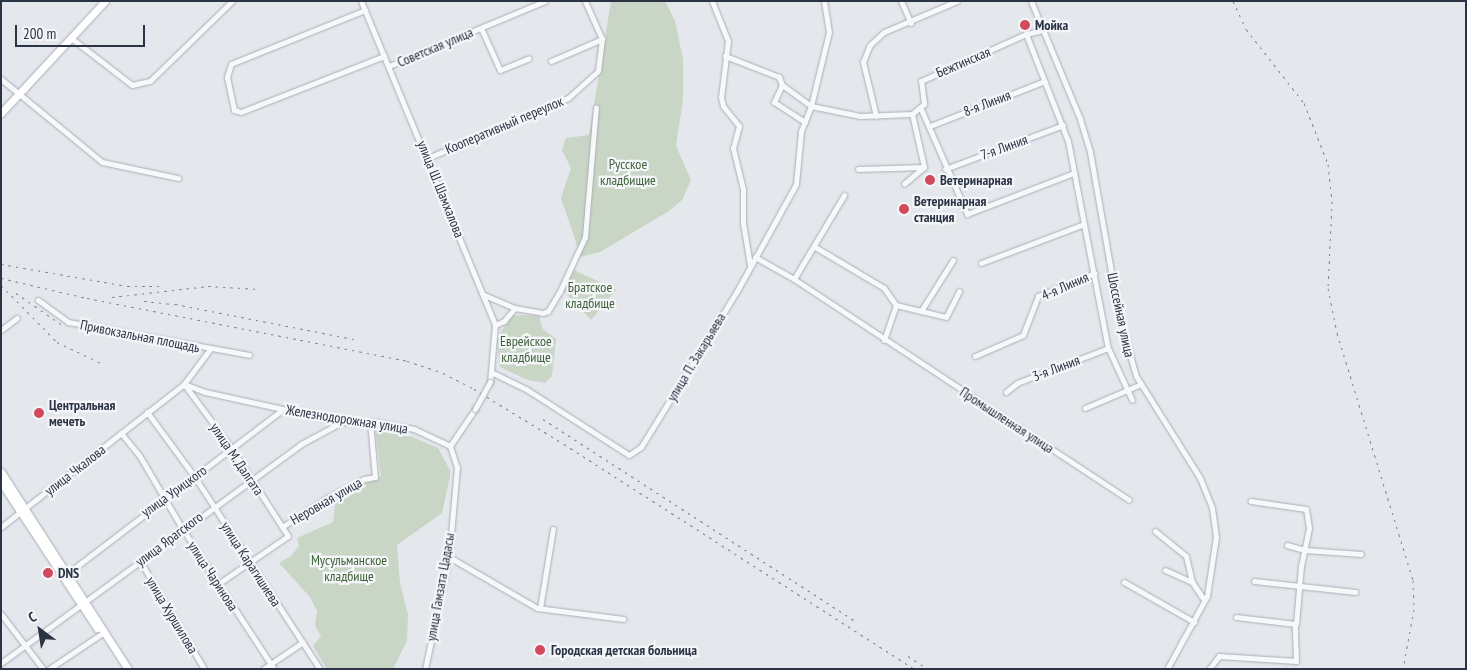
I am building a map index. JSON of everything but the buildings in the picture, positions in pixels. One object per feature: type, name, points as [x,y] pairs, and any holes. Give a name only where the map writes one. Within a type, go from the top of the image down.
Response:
[{"type":"main road","points":[[1,108],[71,38],[103,1]]},
{"type":"main road","points":[[1,113],[103,1]]},
{"type":"main road","points":[[1,472],[83,602],[128,669]]},
{"type":"main road","points":[[1,482],[24,510],[68,573],[101,634],[123,669]]},
{"type":"street","points":[[71,38],[132,85],[150,81],[232,1]]},
{"type":"street","name":"улица Ш. Шамхалова","points":[[361,1],[428,158],[495,326],[491,352],[493,373],[490,382],[475,409],[450,446]]},
{"type":"street","name":"Советская улица","points":[[389,66],[545,1]]},
{"type":"street","points":[[551,61],[602,39],[584,1]]},
{"type":"street","points":[[712,1],[727,34],[721,97],[722,106],[739,126],[733,148],[743,189],[743,223],[750,266]]},
{"type":"street","name":"улица П. Закарьяева","points":[[493,373],[526,389],[629,455],[641,447],[750,266],[796,184],[805,122],[811,106],[820,62],[829,32],[824,1]]},
{"type":"street","points":[[901,1],[911,22]]},
{"type":"street","points":[[876,116],[863,62],[870,44],[884,32],[957,1]]},
{"type":"street","name":"Шоссейная улица","points":[[1031,1],[1080,119],[1090,152],[1127,350],[1141,384],[1200,478],[1212,508],[1216,537],[1214,568],[1204,600],[1194,622],[1167,669]]},
{"type":"street","points":[[365,10],[231,64],[227,77],[234,110],[241,112],[384,56]]},
{"type":"street","name":"Советская улица","points":[[481,28],[500,70],[529,58]]},
{"type":"street","name":"Бежтинская","points":[[921,109],[924,104],[921,81],[1026,34],[1043,30]]},
{"type":"street","points":[[1026,34],[1064,125],[1095,273],[1108,348],[1132,400]]},
{"type":"street","name":"Кооперативный переулок","points":[[428,158],[568,98],[598,71],[602,39]]},
{"type":"street","points":[[725,56],[779,77],[782,86],[811,106],[876,116],[912,114],[921,109],[930,126],[945,169],[967,214],[1074,173]]},
{"type":"street","points":[[1,79],[102,162],[178,178]]},
{"type":"street","name":"8-я Линия","points":[[930,126],[1045,81]]},
{"type":"street","points":[[782,86],[774,102],[805,122]]},
{"type":"street","points":[[484,295],[514,308],[548,311],[581,247],[587,222],[596,107]]},
{"type":"street","points":[[912,114],[924,167]]},
{"type":"street","name":"7-я Линия","points":[[945,169],[1064,125]]},
{"type":"street","points":[[858,169],[924,167]]},
{"type":"street","points":[[904,184],[924,167]]},
{"type":"street","points":[[794,279],[815,247],[844,195]]},
{"type":"street","points":[[981,263],[1084,224]]},
{"type":"street","points":[[815,247],[884,288],[896,305],[946,317],[959,291]]},
{"type":"street","name":"Промышленная улица","points":[[755,257],[794,279],[1129,500]]},
{"type":"street","points":[[921,311],[953,260]]},
{"type":"street","name":"4-я Линия","points":[[975,356],[1023,335],[1038,296],[1095,273]]},
{"type":"street","name":"Привокзальная площадь","points":[[38,300],[68,322],[248,355]]},
{"type":"street","points":[[884,340],[896,305]]},
{"type":"street","points":[[495,326],[504,321],[514,308]]},
{"type":"street","points":[[1,330],[17,318]]},
{"type":"street","name":"3-я Линия","points":[[1006,392],[1017,384],[1108,348]]},
{"type":"street","name":"улица Чкалова","points":[[1,527],[184,384],[210,349]]},
{"type":"street","name":"Железнодорожная улица","points":[[184,384],[282,410],[342,422],[370,422],[414,429],[450,446]]},
{"type":"street","name":"улица М. Далгата","points":[[184,384],[232,448],[288,536]]},
{"type":"street","points":[[1085,408],[1141,384]]},
{"type":"street","name":"улица Урицкого","points":[[68,573],[165,496],[282,410]]},
{"type":"street","name":"улица Карагишиева","points":[[147,412],[194,476],[320,669]]},
{"type":"street","name":"улица Ярагского","points":[[1,663],[140,562],[182,528],[301,444],[342,422]]},
{"type":"street","name":"Неровная улица","points":[[282,527],[327,498],[364,479],[375,476],[370,422]]},
{"type":"street","name":"улица Чаринова","points":[[121,434],[139,454],[182,528],[274,669]]},
{"type":"street","name":"улица Гамзата Цадасы","points":[[425,669],[449,557],[457,467],[450,446]]},
{"type":"street","points":[[1209,669],[1219,656],[1296,661],[1295,625],[1309,528],[1306,509],[1251,501]]},
{"type":"street","points":[[540,608],[553,529]]},
{"type":"street","points":[[1155,531],[1186,556],[1192,582],[1204,600]]},
{"type":"street","name":"Неровная улица","points":[[218,584],[288,536]]},
{"type":"street","points":[[1287,546],[1305,550],[1361,554]]},
{"type":"street","points":[[449,557],[540,608],[623,619]]},
{"type":"street","name":"улица Хуршилова","points":[[140,562],[204,669]]},
{"type":"street","points":[[1165,570],[1192,582]]},
{"type":"street","points":[[1254,581],[1300,588],[1354,592]]},
{"type":"street","points":[[1124,582],[1194,622]]},
{"type":"street","points":[[2,616],[43,669]]},
{"type":"street","points":[[1236,617],[1295,625]]},
{"type":"street","points":[[49,669],[101,634]]},
{"type":"street","points":[[263,669],[302,642]]},
{"type":"green space","name":"Русское кладбищие","points":[[611,1],[665,1],[675,21],[683,59],[683,99],[676,146],[691,180],[682,200],[669,211],[600,252],[581,257],[561,198],[571,168],[562,150],[566,138],[589,135]]},
{"type":"green space","name":"Братское кладбище","points":[[574,270],[616,290],[591,320],[564,291]]},
{"type":"green space","name":"Еврейское кладбище","points":[[512,316],[539,316],[543,329],[556,339],[552,376],[545,383],[528,380],[500,367],[497,341],[500,333]]},
{"type":"green space","name":"Мусульманское кладбище","points":[[375,428],[393,429],[438,448],[450,470],[450,477],[442,513],[397,545],[400,583],[408,615],[407,641],[393,669],[327,669],[313,646],[321,636],[315,626],[317,611],[310,597],[279,563],[291,556],[299,546],[297,538],[333,522],[336,497],[381,476]]},
{"type":"railway","points":[[1233,1],[1246,29],[1304,103],[1328,164],[1332,201],[1328,288],[1337,333],[1413,580],[1414,609],[1403,669]]},
{"type":"railway","points":[[1,264],[127,286],[161,286]]},
{"type":"railway","points":[[1,278],[87,298],[407,361],[443,373],[474,389],[564,444],[915,669]]},
{"type":"railway","points":[[1,285],[57,342],[101,363]]},
{"type":"railway","points":[[112,297],[208,286],[259,289]]},
{"type":"railway","points":[[16,293],[62,325]]},
{"type":"railway","points":[[144,301],[175,304],[354,339]]},
{"type":"railway","points":[[543,419],[854,620]]},
{"type":"railway","points":[[908,656],[928,669]]},
{"type":"place","name":"Мойка","points":[[1025,25]]},
{"type":"place","name":"Ветеринарная","points":[[930,180]]},
{"type":"place","name":"Ветеринарная станция","points":[[904,209]]},
{"type":"place","name":"Центральная мечеть","points":[[39,413]]},
{"type":"place","name":"DNS","points":[[48,573]]},
{"type":"place","name":"Городская детская больница","points":[[540,650]]}]
